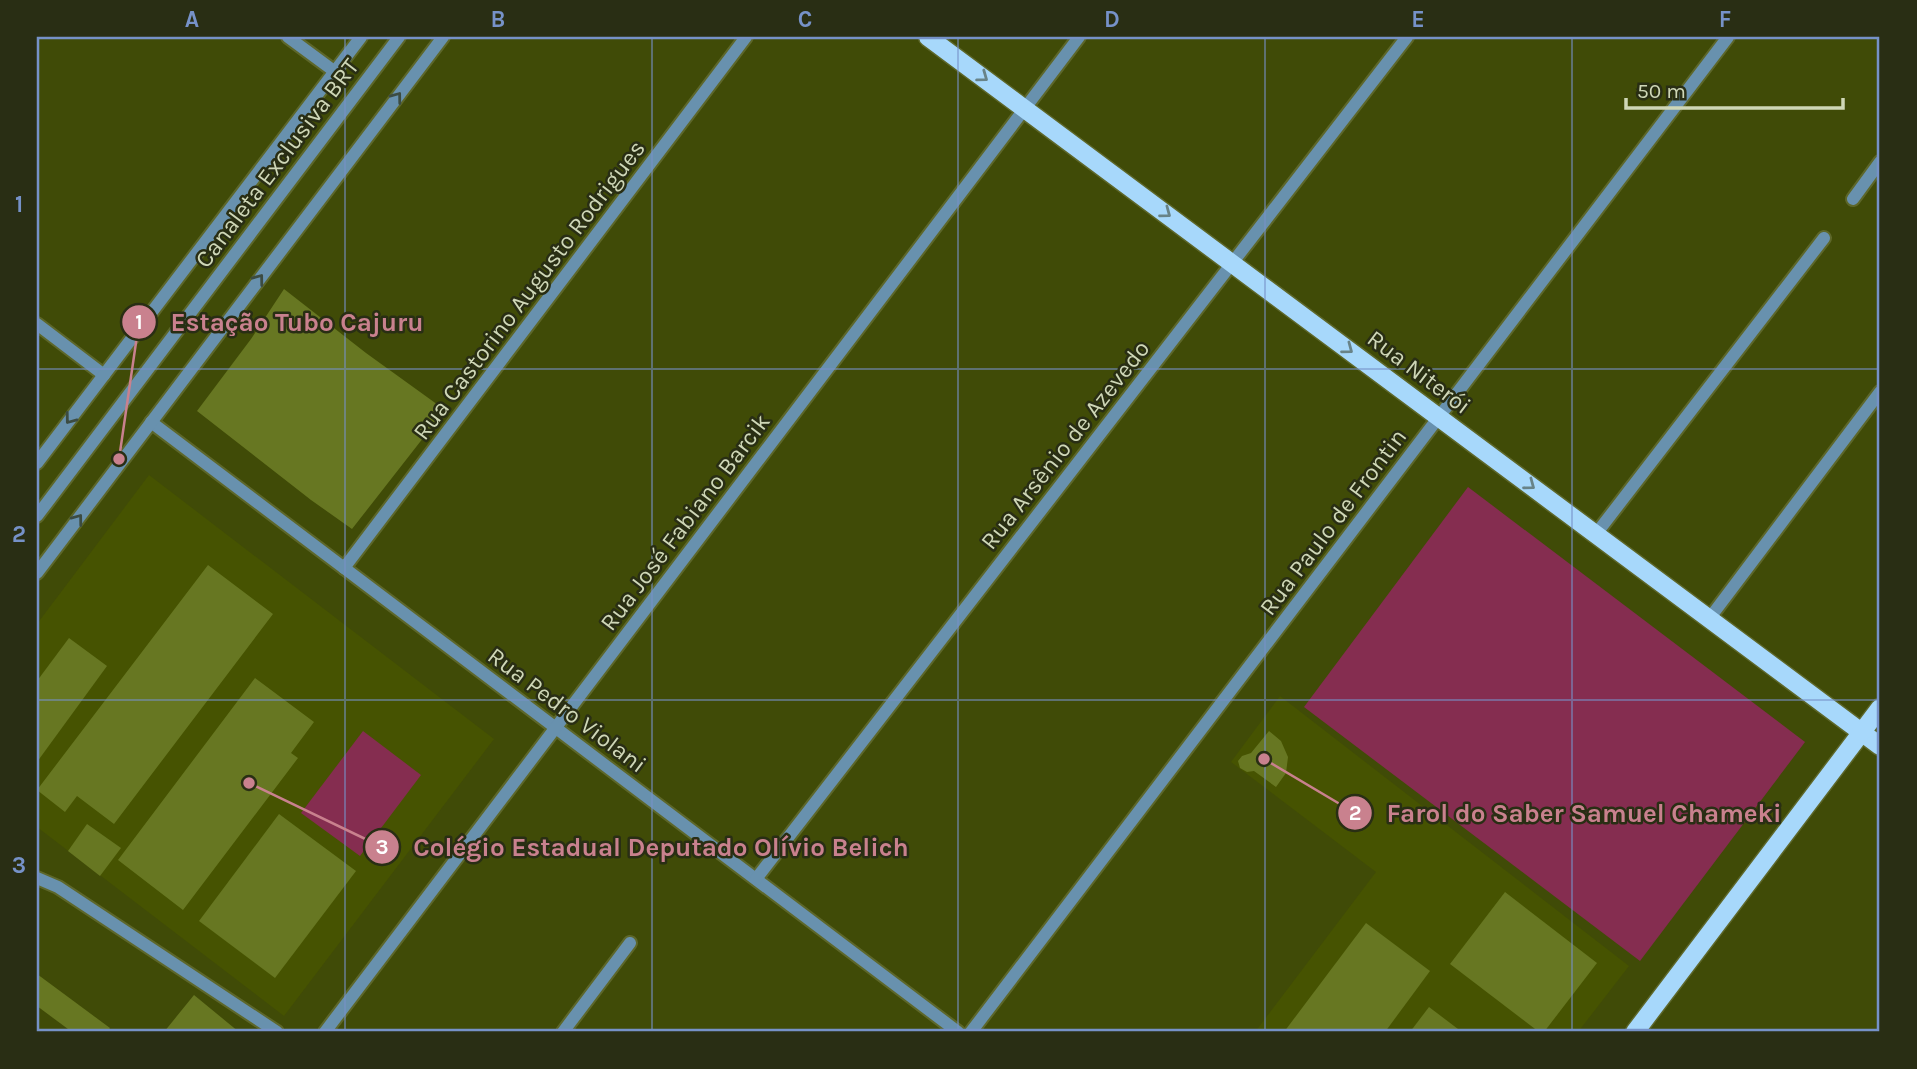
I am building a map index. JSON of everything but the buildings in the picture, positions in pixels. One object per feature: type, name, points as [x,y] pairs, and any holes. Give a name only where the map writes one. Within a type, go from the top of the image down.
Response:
[{"type":"main road","name":"Rua Niterói","points":[[928,37],[1880,746]]},
{"type":"main road","points":[[1635,1032],[1880,708]]},
{"type":"street","points":[[289,37],[334,71]]},
{"type":"street","points":[[37,463],[361,37]]},
{"type":"street","name":"Canaleta Exclusiva BRT","points":[[37,516],[399,37]]},
{"type":"street","points":[[37,573],[443,37]]},
{"type":"street","name":"Rua Castorino Augusto Rodrigues","points":[[345,568],[746,37]]},
{"type":"street","name":"Rua José Fabiano Barcik","points":[[326,1032],[1079,37]]},
{"type":"street","name":"Rua Arsênio de Azevedo","points":[[756,879],[1407,37]]},
{"type":"street","name":"Rua Paulo de Frontin","points":[[971,1032],[1728,37]]},
{"type":"street","points":[[1853,199],[1880,162]]},
{"type":"street","points":[[1596,534],[1824,238]]},
{"type":"street","points":[[37,324],[104,375]]},
{"type":"street","points":[[1709,619],[1880,393]]},
{"type":"street","name":"Rua Pedro Violani","points":[[151,422],[958,1032]]},
{"type":"street","points":[[37,878],[58,887],[277,1032]]},
{"type":"street","points":[[564,1032],[630,943]]},
{"type":"shaded area","points":[[149,475],[494,739],[284,1016],[37,827],[37,624]]},
{"type":"shaded area","points":[[1468,487],[1805,742],[1640,961],[1304,707]]},
{"type":"shaded area","points":[[1280,696],[1629,966],[1578,1032],[1255,1032],[1376,872],[1231,762]]},
{"type":"shaded area","points":[[363,731],[421,775],[360,856],[301,813]]},
{"type":"place","name":"Estação Tubo Cajuru","points":[[119,459]]},
{"type":"place","name":"Farol do Saber Samuel Chameki","points":[[1264,759]]},
{"type":"place","name":"Colégio Estadual Deputado Olívio Belich","points":[[249,783]]}]
